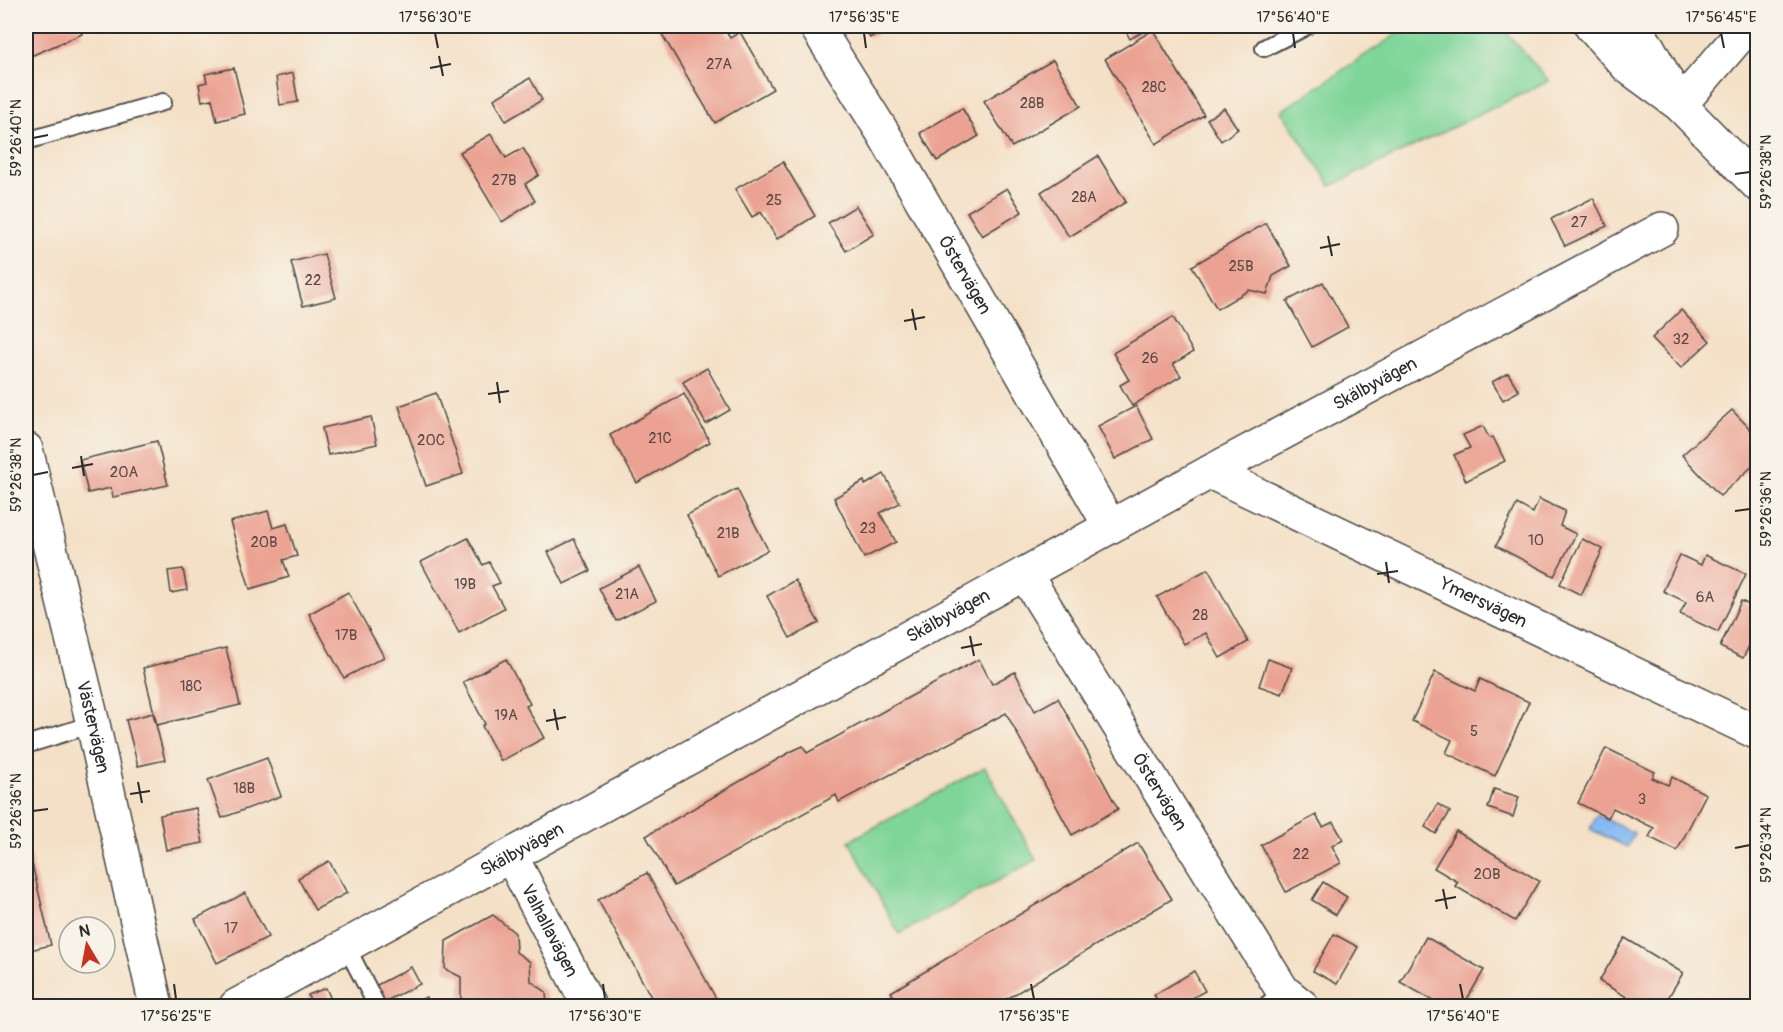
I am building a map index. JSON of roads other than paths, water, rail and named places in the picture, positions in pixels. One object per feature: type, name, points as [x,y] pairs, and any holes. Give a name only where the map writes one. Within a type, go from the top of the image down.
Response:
[{"type":"street","name":"Östervägen","points":[[816,26],[883,133],[1110,526]]},
{"type":"street","points":[[1590,26],[1628,67],[1680,105],[1758,185]]},
{"type":"street","points":[[1632,26],[1648,47],[1680,105]]},
{"type":"street","points":[[1680,105],[1748,26]]},
{"type":"street","name":"Skälbyvägen","points":[[236,1006],[1110,526],[1662,229]]},
{"type":"street","name":"Västervägen","points":[[26,449],[93,724],[156,1006]]},
{"type":"street","name":"Ymersvägen","points":[[1210,472],[1758,733]]},
{"type":"street","name":"Östervägen","points":[[1025,574],[1284,1001]]},
{"type":"street","name":"Valhallavägen","points":[[511,856],[589,1006]]},
{"type":"lane","points":[[1264,48],[1307,26]]},
{"type":"lane","points":[[26,141],[163,102]]},
{"type":"lane","points":[[26,745],[93,724]]},
{"type":"lane","points":[[346,946],[376,1006]]},
{"type":"water","points":[[1597,815],[1634,833],[1627,847],[1590,829]]}]
